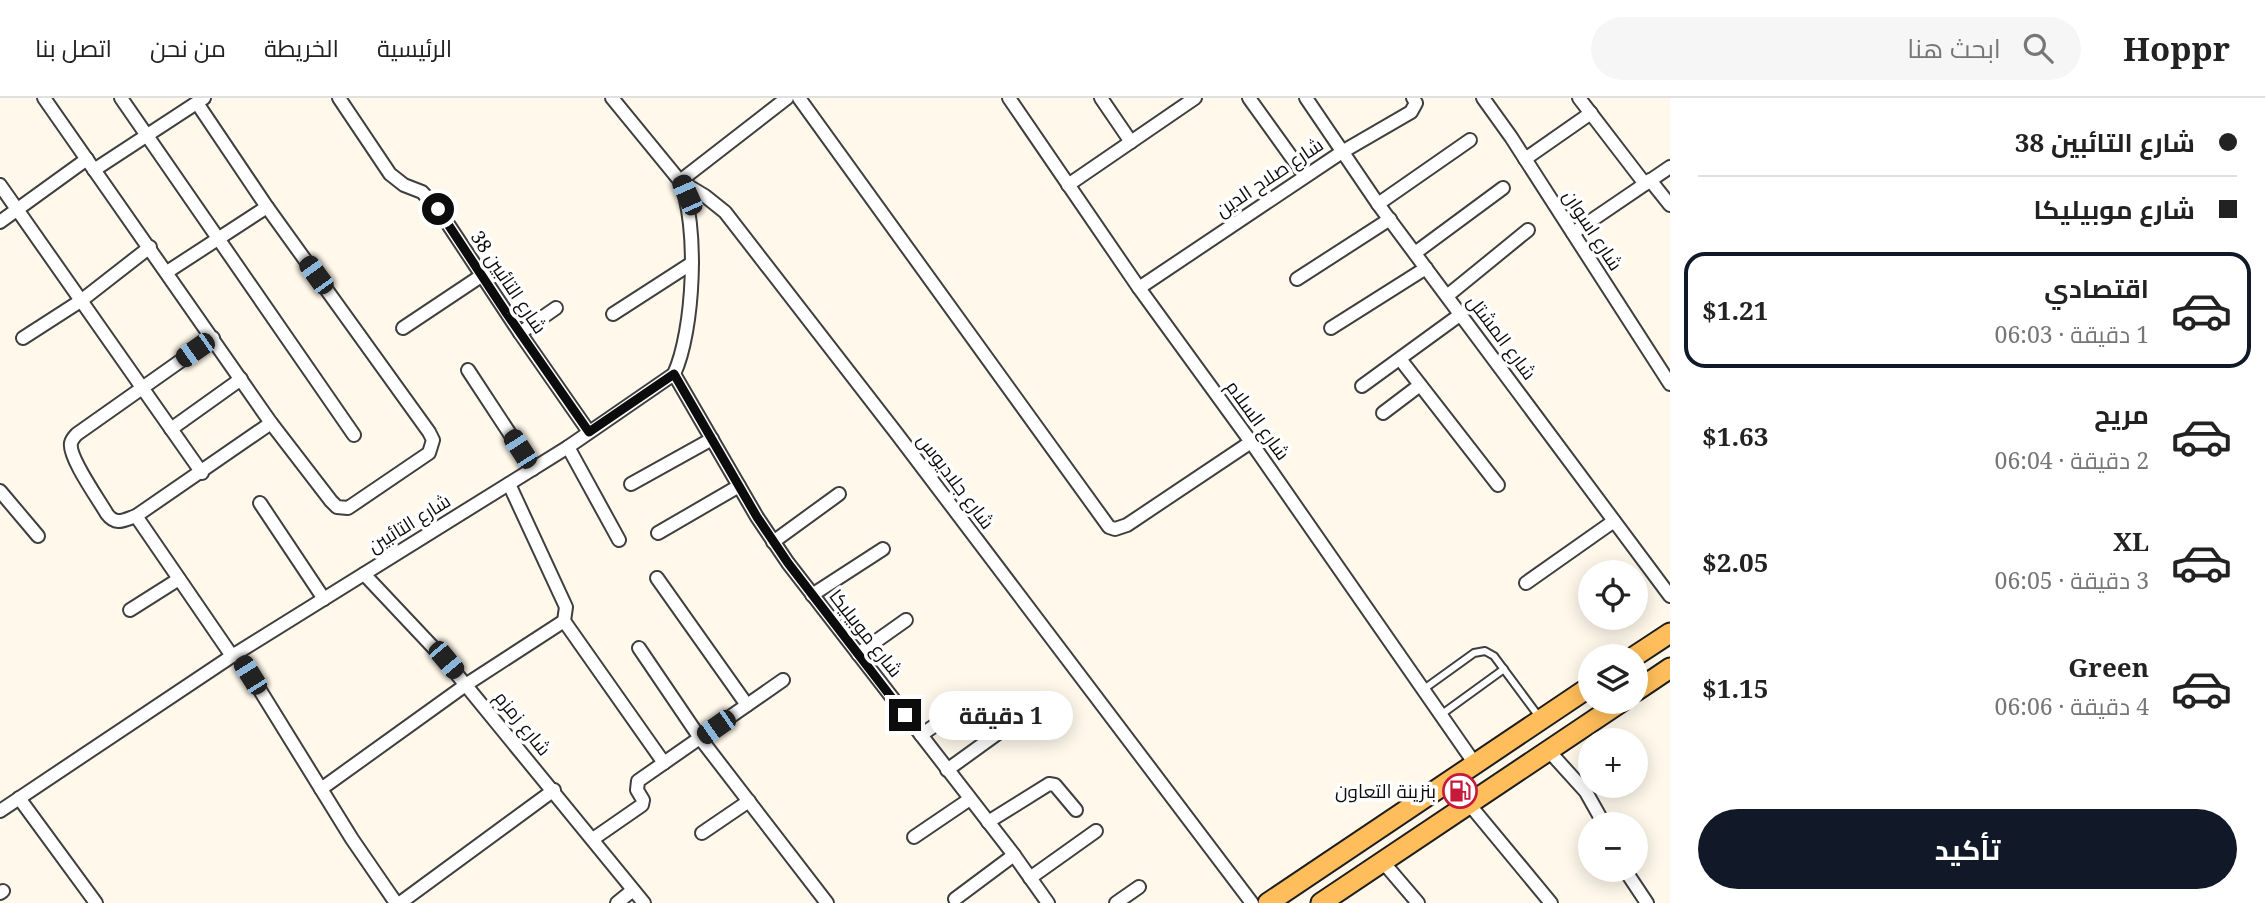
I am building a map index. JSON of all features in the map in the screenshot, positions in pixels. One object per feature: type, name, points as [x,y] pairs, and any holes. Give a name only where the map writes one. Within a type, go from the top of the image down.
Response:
[{"type":"main road","points":[[1648,647],[1670,633]]},
{"type":"main road","points":[[1648,683],[1670,668]]},
{"type":"main road","points":[[1268,903],[1290,897],[1475,764],[1578,695]]},
{"type":"main road","points":[[1321,903],[1344,897],[1383,862],[1602,714]]},
{"type":"street","points":[[0,222],[17,209],[91,164],[146,135],[200,100],[267,207],[429,432],[432,446],[429,453],[355,505],[342,509],[331,501],[271,424],[150,247],[91,164],[44,98]]},
{"type":"street","points":[[121,98],[354,435]]},
{"type":"street","name":"شارع التائبين 38","points":[[339,98],[390,174],[404,186],[430,198],[589,432]]},
{"type":"street","name":"شارع جلاديوس","points":[[612,98],[680,181],[725,212],[897,434],[1252,903]]},
{"type":"street","points":[[674,374],[684,339],[692,263],[690,211],[680,181],[787,98]]},
{"type":"street","points":[[799,98],[1110,527],[1115,529],[1127,525],[1251,442]]},
{"type":"street","name":"شارع السلام","points":[[1009,98],[1139,288],[1251,442],[1475,764]]},
{"type":"street","points":[[1101,98],[1131,142]]},
{"type":"street","points":[[1068,185],[1195,98]]},
{"type":"street","points":[[1248,98],[1305,176]]},
{"type":"street","name":"شارع صلاح الدين","points":[[1139,288],[1342,152],[1411,112],[1416,103],[1413,98]]},
{"type":"street","name":"شارع اسوان","points":[[1483,98],[1670,384]]},
{"type":"street","points":[[1579,98],[1670,205]]},
{"type":"street","name":"شارع المشتل","points":[[1309,99],[1378,204],[1670,596]]},
{"type":"street","points":[[1525,159],[1591,113]]},
{"type":"street","points":[[1378,204],[1470,140]]},
{"type":"street","points":[[1573,233],[1670,167]]},
{"type":"street","points":[[0,185],[202,472]]},
{"type":"street","points":[[1415,253],[1503,188]]},
{"type":"street","points":[[167,272],[267,207]]},
{"type":"street","points":[[1297,279],[1390,219]]},
{"type":"street","points":[[1447,296],[1528,230]]},
{"type":"street","points":[[23,338],[82,300],[150,247]]},
{"type":"street","points":[[613,314],[692,263]]},
{"type":"street","points":[[1331,328],[1426,268]]},
{"type":"street","points":[[403,328],[481,276]]},
{"type":"street","points":[[520,333],[556,308]]},
{"type":"street","points":[[1362,386],[1461,314]]},
{"type":"street","points":[[213,338],[77,434],[70,445],[75,459],[112,520],[118,522],[136,516],[271,424]]},
{"type":"street","points":[[1400,359],[1498,485]]},
{"type":"street","points":[[468,370],[533,469]]},
{"type":"street","name":"شارع التائبين","points":[[0,811],[234,654],[568,447],[674,374]]},
{"type":"street","name":"شارع موبيليكا","points":[[674,374],[739,486],[812,595],[1014,855],[1048,903]]},
{"type":"street","points":[[171,429],[241,379]]},
{"type":"street","points":[[1383,413],[1420,385]]},
{"type":"street","points":[[631,484],[712,439]]},
{"type":"street","points":[[568,447],[619,540]]},
{"type":"street","points":[[509,484],[566,607],[564,621],[664,763]]},
{"type":"street","points":[[658,533],[739,486]]},
{"type":"street","points":[[0,491],[38,536]]},
{"type":"street","points":[[774,541],[839,494]]},
{"type":"street","points":[[260,503],[324,598]]},
{"type":"street","points":[[136,516],[234,654],[398,903],[554,790]]},
{"type":"street","points":[[1526,583],[1614,521]]},
{"type":"street","points":[[812,595],[883,548]]},
{"type":"street","name":"شارع زمزم","points":[[364,573],[467,684],[644,903]]},
{"type":"street","points":[[657,578],[747,705]]},
{"type":"street","points":[[130,610],[179,579]]},
{"type":"street","points":[[858,654],[906,620]]},
{"type":"street","points":[[321,789],[467,684],[564,621]]},
{"type":"street","points":[[639,648],[699,738],[827,903]]},
{"type":"street","points":[[593,839],[641,806],[643,800],[636,787],[638,781],[783,680]]},
{"type":"street","points":[[921,735],[970,701]]},
{"type":"street","points":[[947,770],[1001,731]]},
{"type":"street","points":[[1548,750],[1586,792],[1597,812]]},
{"type":"street","points":[[988,822],[1049,784],[1055,785],[1076,810]]},
{"type":"street","points":[[19,799],[96,903]]},
{"type":"street","points":[[914,837],[970,799]]},
{"type":"street","points":[[702,833],[749,801]]},
{"type":"street","points":[[1469,804],[1551,903]]},
{"type":"street","points":[[1030,878],[1096,831]]},
{"type":"street","points":[[955,899],[1014,855]]},
{"type":"street","points":[[1383,862],[1418,903]]},
{"type":"street","points":[[1633,882],[1647,903]]},
{"type":"street","points":[[1116,903],[1139,887]]},
{"type":"street","points":[[617,903],[633,890]]},
{"type":"lane","points":[[1422,691],[1480,651],[1490,652],[1541,720]]},
{"type":"lane","points":[[1440,716],[1504,669]]},
{"type":"place","name":"بنزينة التعاون","points":[[1460,791]]},
{"type":"route","points":[[438,209],[589,432],[674,374],[757,517],[788,563],[905,715]]}]
